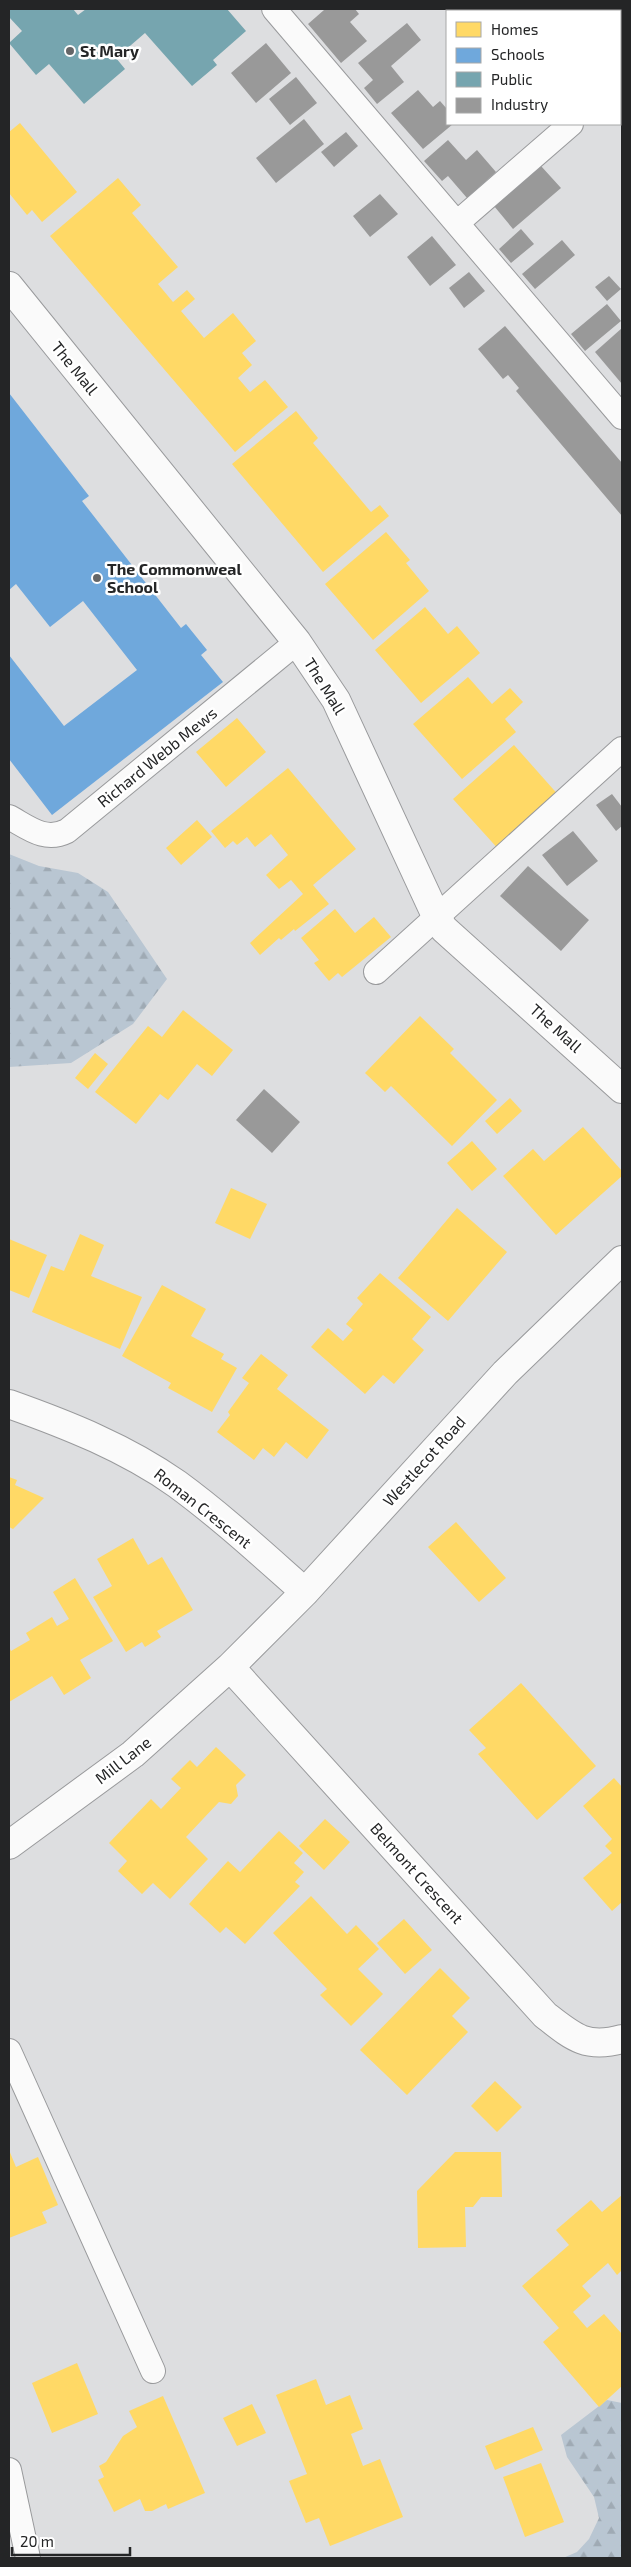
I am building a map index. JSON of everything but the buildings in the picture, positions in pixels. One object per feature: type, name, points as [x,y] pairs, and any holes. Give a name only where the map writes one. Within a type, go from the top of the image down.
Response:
[{"type":"street","name":"The Mall","points":[[9,286],[297,642],[336,700],[437,918],[444,928],[622,1089]]},
{"type":"street","name":"Westlecot Road","points":[[230,1666],[305,1592],[505,1373],[622,1260]]},
{"type":"street","name":"Roman Crescent","points":[[9,1404],[59,1422],[103,1441],[150,1467],[176,1484],[229,1525],[305,1592]]},
{"type":"street","name":"Mill Lane","points":[[9,1845],[139,1748],[230,1666]]},
{"type":"street","name":"Belmont Crescent","points":[[230,1666],[545,2015],[574,2038],[604,2044],[622,2039]]},
{"type":"lane","points":[[274,9],[622,417]]},
{"type":"lane","points":[[457,223],[571,125]]},
{"type":"lane","name":"Richard Webb Mews","points":[[9,817],[43,835],[56,836],[68,831],[297,642]]},
{"type":"lane","points":[[376,972],[622,749]]},
{"type":"lane","points":[[9,2051],[153,2371]]},
{"type":"lane","points":[[9,2470],[28,2558]]},
{"type":"green space","points":[[9,854],[39,866],[78,873],[108,892],[167,979],[133,1024],[71,1063],[9,1067]]},
{"type":"green space","points":[[607,2400],[622,2403],[622,2558],[563,2558],[577,2552],[589,2539],[599,2518],[594,2497],[567,2457],[561,2435]]},
{"type":"place","name":"St Mary","points":[[70,51]]},
{"type":"place","name":"The Commonweal School","points":[[97,578]]}]
